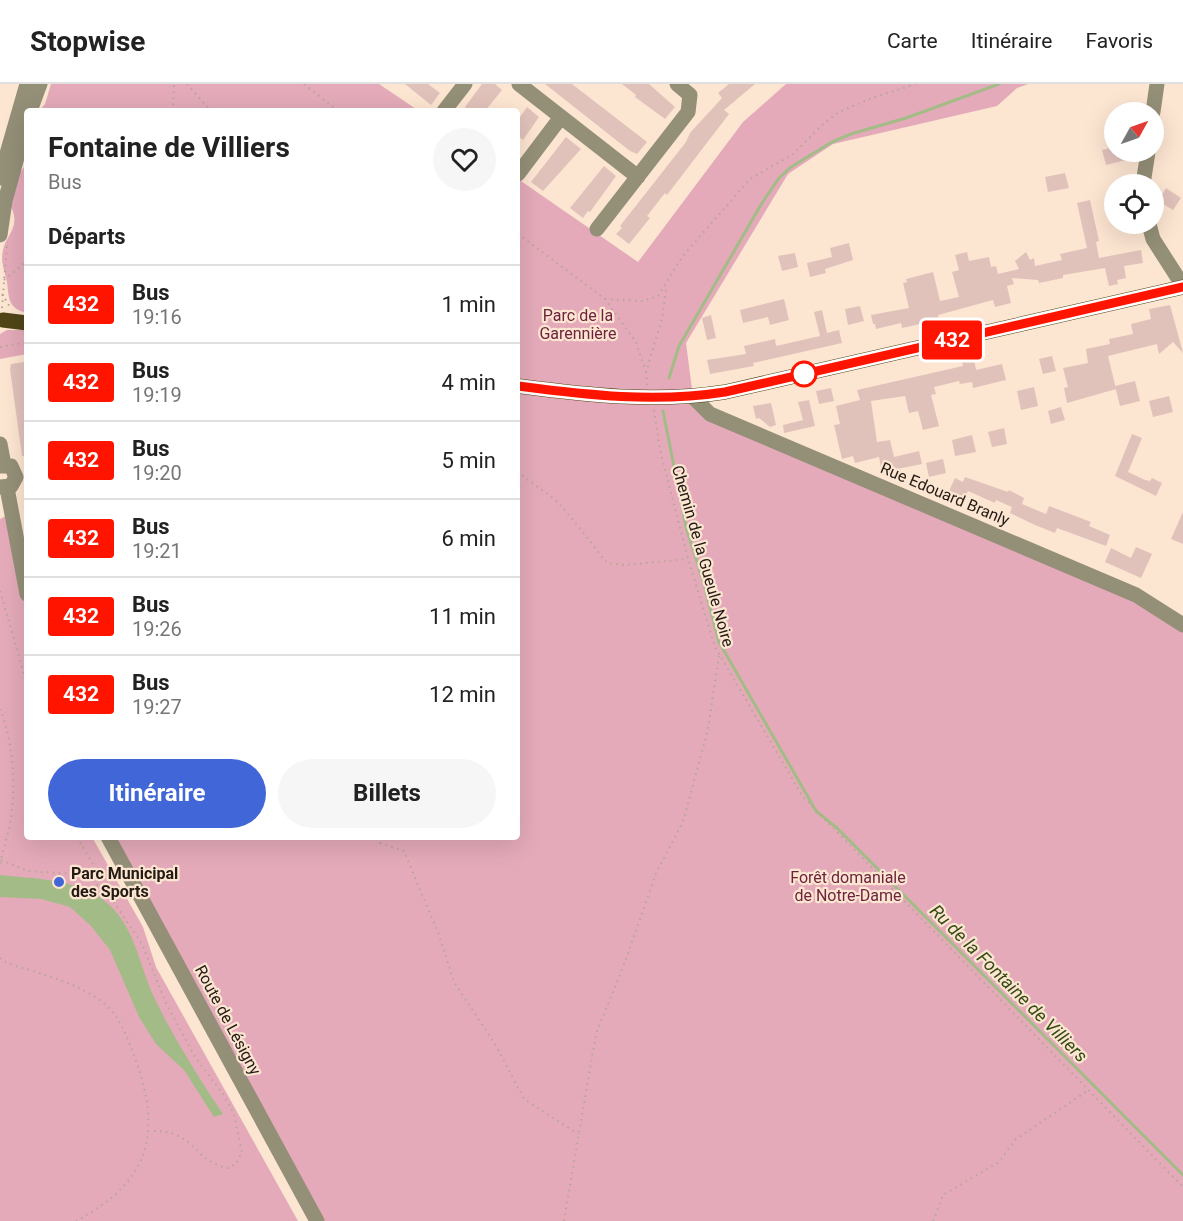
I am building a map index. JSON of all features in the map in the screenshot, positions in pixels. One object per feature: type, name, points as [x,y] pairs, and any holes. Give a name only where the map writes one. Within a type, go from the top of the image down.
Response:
[{"type":"main road","points":[[520,386],[649,402],[693,397],[736,390],[1183,287]]},
{"type":"main road","points":[[3,312],[24,322]]},
{"type":"street","points":[[0,178],[27,84]]},
{"type":"street","points":[[31,108],[40,84]]},
{"type":"street","points":[[519,84],[638,177]]},
{"type":"street","points":[[1154,102],[1157,84]]},
{"type":"street","points":[[446,108],[463,85]]},
{"type":"street","points":[[597,229],[688,112],[690,96],[685,86]]},
{"type":"street","points":[[520,171],[561,117]]},
{"type":"street","points":[[0,235],[7,156],[24,126]]},
{"type":"street","points":[[1152,234],[1183,287]]},
{"type":"street","name":"Rue Edouard Branly","points":[[693,397],[710,414],[1136,595],[1183,625]]},
{"type":"street","points":[[0,444],[12,476],[24,570]]},
{"type":"street","name":"Route de Lésigny","points":[[110,840],[317,1221]]},
{"type":"path","points":[[173,108],[174,84]]},
{"type":"path","points":[[187,84],[208,108]]},
{"type":"path","points":[[304,84],[334,108]]},
{"type":"path","points":[[605,299],[649,301],[666,286],[682,257],[750,179],[792,155],[822,125],[839,112],[872,98],[916,84]]},
{"type":"path","points":[[520,235],[605,299],[636,342],[646,372]]},
{"type":"path","points":[[3,280],[24,263]]},
{"type":"path","points":[[646,372],[662,319],[666,286]]},
{"type":"path","points":[[0,347],[24,343]]},
{"type":"path","name":"Chemin de la Gueule Noire","points":[[646,372],[649,402],[653,408],[660,450],[688,559],[719,656],[803,797],[1183,1187]]},
{"type":"path","points":[[520,473],[532,486],[553,499],[573,519],[607,563],[625,565],[688,559]]},
{"type":"path","points":[[0,591],[24,674]]},
{"type":"path","points":[[564,1221],[596,1034],[625,962],[656,873],[683,822],[708,729],[719,656]]},
{"type":"path","points":[[0,710],[11,754],[12,783],[11,817],[0,864]]},
{"type":"path","points":[[79,840],[105,885],[106,893]]},
{"type":"path","points":[[380,840],[380,843],[404,850],[439,935],[454,982],[495,1044],[524,1099],[578,1134]]},
{"type":"path","points":[[1,860],[28,871],[87,875],[106,893],[142,944],[166,1003],[195,1057],[223,1094],[234,1114],[242,1152],[236,1164],[228,1168],[219,1167],[209,1162],[179,1134],[166,1130],[150,1131]]},
{"type":"path","points":[[0,958],[71,983],[99,999],[120,1020],[145,1086],[150,1131],[145,1154],[131,1179],[118,1193],[76,1221]]},
{"type":"path","points":[[933,1221],[943,1195],[999,1161],[1015,1140],[1087,1091]]},
{"type":"green space","points":[[51,84],[379,84],[415,108],[42,108]]},
{"type":"green space","name":"Forêt domaniale de Notre-Dame","points":[[786,84],[1028,84],[1017,88],[997,106],[833,144],[788,174],[686,343],[693,397],[708,415],[1132,598],[1183,629],[1183,1221],[317,1221],[111,840],[520,840],[520,180],[638,262],[743,122]]},
{"type":"green space","points":[[24,167],[24,312],[16,308],[9,298],[2,259],[3,250],[14,225],[14,214],[11,207],[19,174]]},
{"type":"green space","points":[[7,330],[24,330],[24,355],[0,359],[0,334]]},
{"type":"green space","name":"Parc Municipal des Sports","points":[[12,513],[24,578],[24,840],[94,840],[143,927],[156,967],[298,1221],[0,1221],[0,519]]},
{"type":"shaded area","points":[[0,875],[66,883],[90,892],[113,908],[134,943],[153,995],[169,1026],[223,1114],[214,1117],[184,1070],[156,1044],[139,1017],[110,950],[91,926],[70,907],[41,899],[0,897]]},
{"type":"building","points":[[405,84],[428,84],[440,93],[431,105]]},
{"type":"building","points":[[482,84],[495,84],[502,90],[487,108],[465,107]]},
{"type":"building","points":[[545,84],[572,84],[647,142],[637,154],[630,151]]},
{"type":"building","points":[[622,84],[649,84],[675,107],[665,119],[635,97],[636,95]]},
{"type":"building","points":[[729,84],[755,84],[724,110],[729,114],[667,195],[665,193],[647,216],[650,218],[629,244],[616,234],[622,228],[620,226],[686,142],[690,133],[722,98],[718,93]]},
{"type":"building","points":[[527,107],[539,117],[523,140],[520,138],[520,117]]},
{"type":"building","points":[[566,137],[581,149],[543,191],[531,182]]},
{"type":"building","points":[[604,166],[616,176],[583,218],[570,208]]},
{"type":"building","points":[[1065,173],[1069,188],[1048,192],[1045,177]]},
{"type":"building","points":[[1166,188],[1181,198],[1173,210],[1164,205]]},
{"type":"building","points":[[1090,200],[1099,241],[1096,242],[1099,258],[1141,250],[1143,263],[1124,266],[1126,278],[1117,280],[1118,284],[1109,286],[1105,268],[1063,275],[1063,278],[1039,283],[1038,280],[1012,278],[1014,284],[1007,286],[1011,303],[995,307],[993,300],[938,315],[939,320],[902,328],[901,323],[876,329],[873,324],[871,315],[909,308],[903,283],[907,282],[906,279],[933,272],[940,301],[959,297],[952,272],[959,270],[955,255],[967,252],[969,261],[989,257],[991,267],[996,266],[998,274],[1019,269],[1015,261],[1026,252],[1030,260],[1034,258],[1035,266],[1062,260],[1060,254],[1087,248],[1077,203]]},
{"type":"building","points":[[849,243],[853,260],[825,269],[826,273],[810,277],[807,263],[832,257],[830,248]]},
{"type":"building","points":[[795,253],[798,267],[782,271],[778,256]]},
{"type":"building","points":[[784,299],[789,320],[770,325],[768,317],[743,323],[740,310]]},
{"type":"building","points":[[1170,305],[1183,353],[1173,342],[1159,354],[1157,344],[1108,356],[1116,389],[1067,403],[1064,388],[1068,387],[1063,368],[1088,363],[1086,349],[1110,344],[1109,339],[1133,334],[1131,324],[1151,319],[1149,309]]},
{"type":"building","points":[[860,306],[864,321],[848,325],[845,309]]},
{"type":"building","points":[[822,310],[827,333],[839,330],[842,343],[753,363],[754,366],[710,374],[707,360],[746,354],[744,346],[775,339],[776,346],[820,336],[814,312]]},
{"type":"building","points":[[711,315],[716,338],[707,340],[702,318]]},
{"type":"building","points":[[1052,356],[1056,371],[1043,374],[1039,359]]},
{"type":"building","points":[[974,359],[976,370],[1002,364],[1006,380],[973,388],[972,382],[960,384],[959,381],[934,387],[936,394],[931,395],[939,426],[923,430],[918,411],[909,413],[905,396],[871,401],[877,442],[890,440],[894,457],[919,451],[922,464],[882,472],[879,457],[855,463],[853,456],[842,459],[834,425],[840,424],[836,406],[860,400],[857,390],[963,366],[962,362]]},
{"type":"building","points":[[24,362],[24,456],[22,456],[11,364]]},
{"type":"building","points":[[1135,381],[1140,401],[1120,406],[1115,386]]},
{"type":"building","points":[[1034,387],[1038,406],[1021,410],[1017,391]]},
{"type":"building","points":[[831,388],[834,401],[819,404],[816,391]]},
{"type":"building","points":[[1169,396],[1173,412],[1153,417],[1149,401]]},
{"type":"building","points":[[809,400],[815,426],[784,433],[783,425],[803,420],[798,402]]},
{"type":"building","points":[[771,403],[776,425],[770,427],[759,418],[756,419],[753,406]]},
{"type":"building","points":[[1061,407],[1065,420],[1051,424],[1048,411]]},
{"type":"building","points":[[1004,428],[1007,444],[992,447],[988,432]]},
{"type":"building","points":[[1132,434],[1142,438],[1128,472],[1145,480],[1150,481],[1152,478],[1162,483],[1156,496],[1115,476]]},
{"type":"building","points":[[972,435],[976,452],[955,456],[952,440]]},
{"type":"building","points":[[943,459],[946,473],[929,477],[926,463]]},
{"type":"building","points":[[965,477],[1008,492],[1009,490],[1024,498],[1022,504],[1046,514],[1049,506],[1091,522],[1089,526],[1110,535],[1106,546],[1057,528],[1055,533],[1035,525],[1010,513],[1012,507],[996,500],[995,503],[968,491],[964,498],[949,491],[955,478],[963,482]]},
{"type":"building","points":[[1183,512],[1183,544],[1171,539]]},
{"type":"building","points":[[1136,547],[1152,554],[1141,578],[1105,562],[1111,548],[1131,558]]},
{"type":"waterway","name":"Ru de la Fontaine de Villiers","points":[[669,378],[679,346],[762,203],[779,178],[791,167],[832,142],[851,134],[906,118],[999,84]]},
{"type":"waterway","name":"Ru de la Fontaine de Villiers","points":[[663,411],[686,527],[719,642],[816,811],[837,828],[1183,1175]]},
{"type":"bus line","name":"432","points":[[520,386],[605,397],[693,397],[725,392],[1183,287]]},
{"type":"place","name":"Parc Municipal des Sports","points":[[59,882]]},
{"type":"park label","name":"Parc de la Garennière","points":[[578,324]]}]
